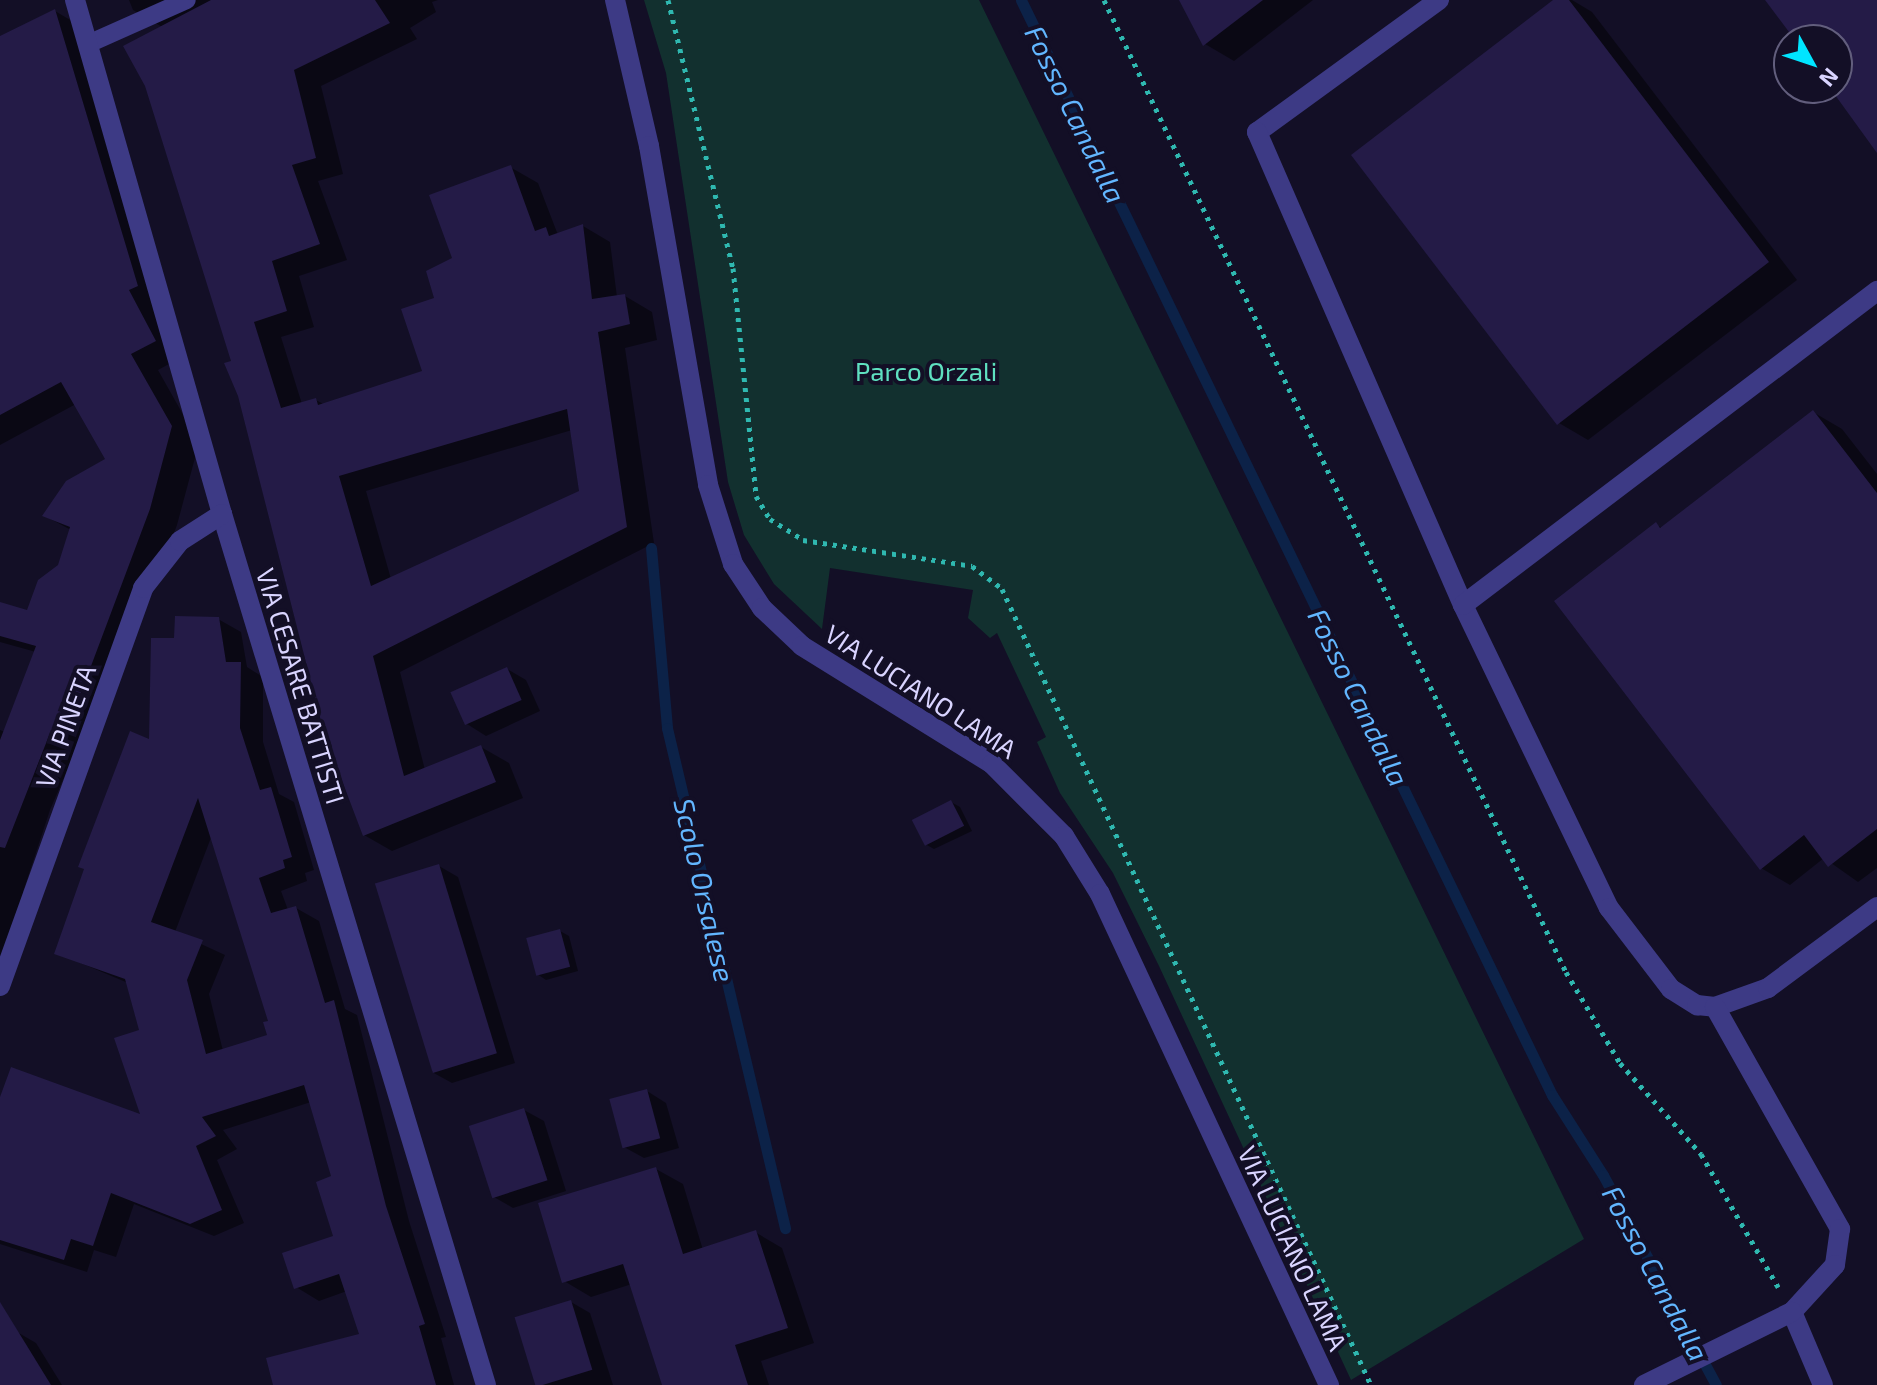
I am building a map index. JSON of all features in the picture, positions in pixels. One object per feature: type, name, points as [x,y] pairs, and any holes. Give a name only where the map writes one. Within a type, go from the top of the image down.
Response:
[{"type":"street","name":"VIA CESARE BATTISTI","points":[[75,0],[222,514],[486,1385]]},
{"type":"street","name":"VIA LUCIANO LAMA","points":[[615,0],[649,146],[708,485],[733,564],[762,608],[802,646],[992,764],[1064,836],[1100,894],[1329,1385]]},
{"type":"street","points":[[1439,0],[1257,132],[1463,605],[1626,936],[1671,989],[1697,1005],[1715,1007],[1768,988],[1877,907]]},
{"type":"street","points":[[1463,605],[1877,291]]},
{"type":"street","name":"VIA PINETA","points":[[0,986],[143,588],[180,541],[222,514]]},
{"type":"street","points":[[1644,1385],[1792,1312],[1835,1265],[1840,1229],[1715,1007]]},
{"type":"street","points":[[1792,1312],[1823,1385]]},
{"type":"lane","points":[[88,44],[187,0]]},
{"type":"path","points":[[668,0],[733,268],[756,496],[770,519],[803,540],[972,566],[1002,589],[1371,1385]]},
{"type":"path","points":[[1104,0],[1566,972],[1620,1063],[1701,1154],[1792,1312]]},
{"type":"green space","name":"Parco Orzali","points":[[644,0],[979,0],[1584,1239],[1351,1380],[1113,873],[1060,793],[1037,742],[1046,737],[997,633],[990,638],[968,618],[973,590],[830,568],[822,629],[774,584],[744,535],[728,482],[666,73]]},
{"type":"building","points":[[211,0],[375,0],[390,23],[294,70],[316,158],[292,165],[320,244],[272,261],[287,311],[254,322],[281,408],[316,398],[318,405],[422,371],[401,309],[434,298],[426,271],[452,258],[429,195],[511,165],[535,231],[546,227],[549,236],[583,224],[592,299],[625,294],[630,324],[598,332],[627,527],[373,656],[404,776],[481,745],[496,782],[363,836],[324,733],[238,396],[224,363],[231,361],[145,86],[123,46]],"holes":[[[567,409],[579,491],[371,586],[339,476]]]},
{"type":"building","points":[[1179,0],[1263,0],[1203,46]]},
{"type":"building","points":[[1553,0],[1569,0],[1769,262],[1557,425],[1351,155]]},
{"type":"building","points":[[1765,0],[1877,0],[1877,153],[1842,104],[1853,104],[1853,24],[1783,24]]},
{"type":"building","points":[[55,9],[138,286],[129,290],[156,341],[131,354],[172,426],[150,509],[64,738],[50,733],[5,848],[0,847],[0,740],[36,646],[0,636],[0,602],[27,610],[38,580],[58,565],[70,527],[42,516],[66,481],[105,459],[61,382],[0,415],[0,36]]},
{"type":"building","points":[[1813,410],[1877,493],[1877,829],[1828,867],[1804,835],[1760,870],[1554,601],[1656,522],[1660,528]]},
{"type":"building","points":[[175,616],[219,617],[226,662],[241,662],[240,728],[260,790],[271,787],[292,857],[283,860],[285,868],[259,878],[271,913],[296,906],[325,1003],[334,1000],[386,1206],[425,1324],[419,1326],[436,1385],[273,1385],[266,1358],[359,1334],[339,1274],[294,1289],[282,1253],[333,1236],[316,1182],[331,1176],[304,1085],[202,1117],[216,1136],[196,1146],[222,1210],[190,1224],[111,1193],[93,1246],[71,1239],[64,1260],[0,1240],[0,1097],[11,1067],[140,1114],[114,1038],[139,1030],[125,979],[54,954],[84,869],[78,867],[130,731],[149,739],[151,638],[174,638]],"holes":[[[198,798],[268,1021],[263,1022],[267,1035],[206,1054],[187,980],[203,940],[151,922]]]},
{"type":"building","points":[[507,667],[522,700],[465,725],[450,692]]},
{"type":"building","points":[[951,800],[964,826],[925,846],[912,820]]},
{"type":"building","points":[[439,864],[497,1053],[433,1073],[375,884]]},
{"type":"building","points":[[560,929],[570,967],[536,976],[526,938]]},
{"type":"building","points":[[647,1089],[660,1138],[623,1148],[609,1099]]},
{"type":"building","points":[[524,1108],[547,1180],[492,1198],[469,1126]]},
{"type":"building","points":[[656,1167],[683,1254],[756,1230],[788,1328],[735,1345],[748,1385],[662,1385],[623,1264],[562,1283],[538,1203]]},
{"type":"building","points":[[571,1300],[592,1370],[535,1385],[515,1317]]},
{"type":"building","points":[[0,1302],[51,1385],[0,1385]]},
{"type":"waterway","name":"Fosso Candalla","points":[[1021,0],[1552,1095],[1603,1175],[1716,1385]]},
{"type":"waterway","name":"Scolo Orsalese","points":[[651,548],[667,728],[785,1228]]}]
